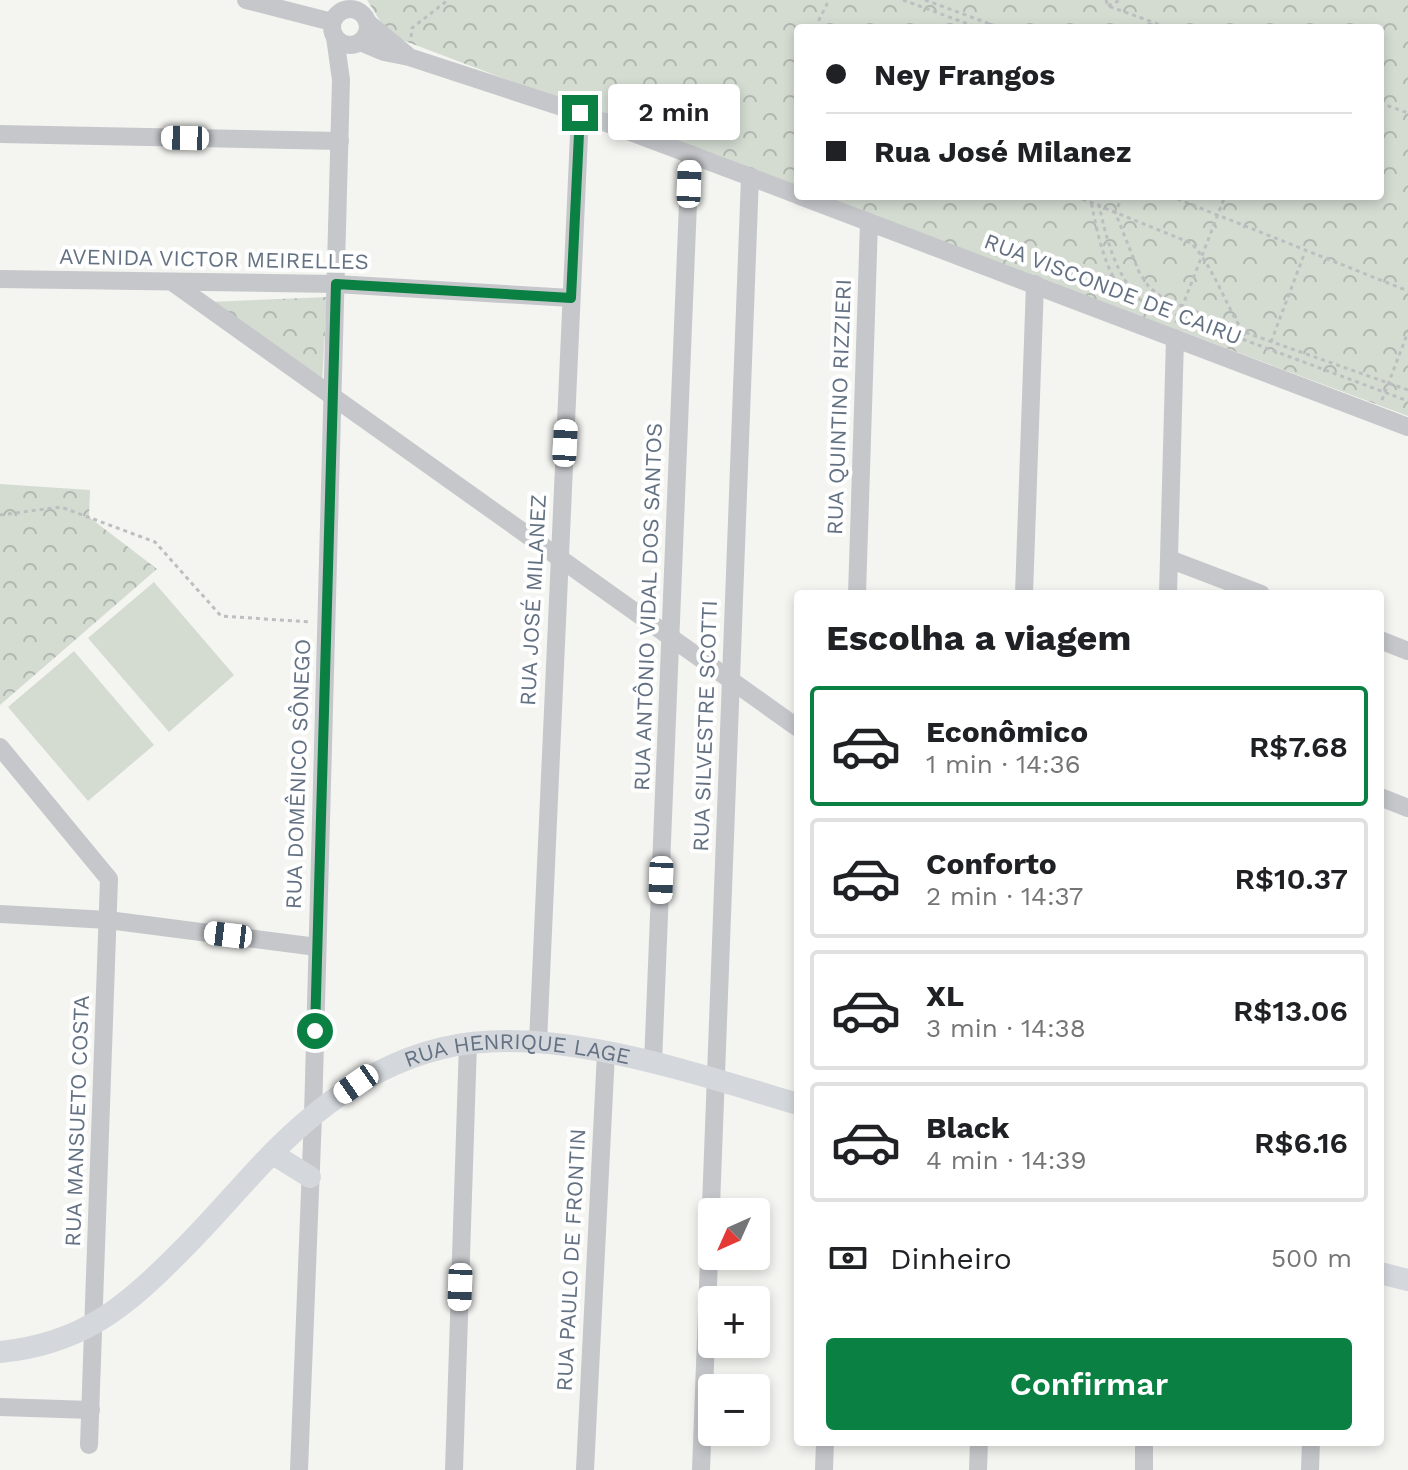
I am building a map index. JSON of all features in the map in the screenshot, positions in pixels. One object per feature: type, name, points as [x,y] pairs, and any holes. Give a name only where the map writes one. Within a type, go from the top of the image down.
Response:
[{"type":"main road","name":"RUA HENRIQUE LAGE","points":[[0,1352],[33,1348],[65,1339],[94,1325],[156,1277],[313,1116],[356,1084],[383,1069],[427,1052],[468,1043],[538,1042],[653,1063],[794,1103]]},
{"type":"main road","points":[[273,1154],[310,1177]]},
{"type":"main road","points":[[1384,1274],[1408,1280]]},
{"type":"street","points":[[246,0],[336,18]]},
{"type":"street","points":[[346,9],[362,12],[367,33],[359,43],[345,45],[336,18],[346,9]]},
{"type":"street","name":"RUA VISCONDE DE CAIRU","points":[[362,12],[409,57]]},
{"type":"street","name":"RUA DOMÊNICO SÔNEGO","points":[[299,1470],[313,1116],[340,141],[341,80],[336,18]]},
{"type":"street","name":"RUA DOMÊNICO SÔNEGO","points":[[341,80],[359,43]]},
{"type":"street","name":"RUA VISCONDE DE CAIRU","points":[[359,43],[580,113],[794,194]]},
{"type":"street","name":"RUA JOSÉ MILANEZ","points":[[538,1042],[580,113]]},
{"type":"street","points":[[0,134],[340,141]]},
{"type":"street","name":"RUA ANTÔNIO VIDAL DOS SANTOS","points":[[653,1063],[690,154]]},
{"type":"street","name":"RUA SILVESTRE SCOTTI","points":[[701,1470],[750,177]]},
{"type":"street","name":"RUA VISCONDE DE CAIRU","points":[[810,200],[1035,284],[1176,331],[1408,427]]},
{"type":"street","name":"RUA QUINTINO RIZZIERI","points":[[857,590],[869,222]]},
{"type":"street","name":"AVENIDA VICTOR MEIRELLES","points":[[0,279],[336,284],[571,298]]},
{"type":"street","points":[[172,282],[794,725]]},
{"type":"street","points":[[1024,590],[1035,284]]},
{"type":"street","points":[[1168,590],[1176,331]]},
{"type":"street","points":[[1169,559],[1250,590]]},
{"type":"street","points":[[1384,642],[1408,651]]},
{"type":"street","name":"RUA MANSUETO COSTA","points":[[0,747],[109,879],[89,1445]]},
{"type":"street","points":[[1384,799],[1408,808]]},
{"type":"street","points":[[0,914],[108,920],[317,947]]},
{"type":"street","points":[[454,1470],[468,1043]]},
{"type":"street","name":"RUA PAULO DE FRONTIN","points":[[585,1470],[606,1053]]},
{"type":"street","points":[[0,1407],[91,1410]]},
{"type":"street","points":[[824,1470],[825,1446]]},
{"type":"street","points":[[978,1470],[979,1446]]},
{"type":"street","points":[[1144,1446],[1144,1470]]},
{"type":"street","points":[[1310,1470],[1311,1446]]},
{"type":"path","points":[[409,57],[412,28],[448,0]]},
{"type":"path","points":[[817,24],[829,0]]},
{"type":"path","points":[[903,0],[968,24]]},
{"type":"path","points":[[925,0],[990,24]]},
{"type":"path","points":[[1106,0],[1108,6]]},
{"type":"path","points":[[1108,6],[1120,0]]},
{"type":"path","points":[[1108,6],[1158,24]]},
{"type":"path","points":[[1384,104],[1408,113]]},
{"type":"path","points":[[1086,200],[1191,243],[1203,255],[1244,332]]},
{"type":"path","points":[[1098,200],[1108,241],[1126,282],[1143,302],[1408,401]]},
{"type":"path","points":[[1121,200],[1115,212],[1139,272],[1149,287],[1163,298],[1244,332],[1408,390]]},
{"type":"path","points":[[1180,200],[1408,291]]},
{"type":"path","points":[[1176,331],[1224,200]]},
{"type":"path","points":[[1091,202],[1100,244],[1119,286],[1138,309]]},
{"type":"path","points":[[1271,342],[1306,250]]},
{"type":"path","points":[[1164,318],[1176,331]]},
{"type":"path","points":[[1377,415],[1408,332]]},
{"type":"path","points":[[0,515],[61,507],[155,542],[221,616],[326,623]]},
{"type":"green space","points":[[367,0],[1408,0],[1408,416],[828,200],[1384,200],[1384,24],[794,24],[794,187],[387,32]]},
{"type":"green space","points":[[327,297],[322,383],[208,302]]},
{"type":"green space","points":[[0,484],[90,490],[89,517],[157,569],[0,705]]},
{"type":"green space","points":[[154,582],[234,675],[169,732],[88,638]]},
{"type":"green space","points":[[74,651],[154,745],[88,801],[8,707]]},
{"type":"route","points":[[315,1031],[336,284],[571,298],[580,113]]}]
